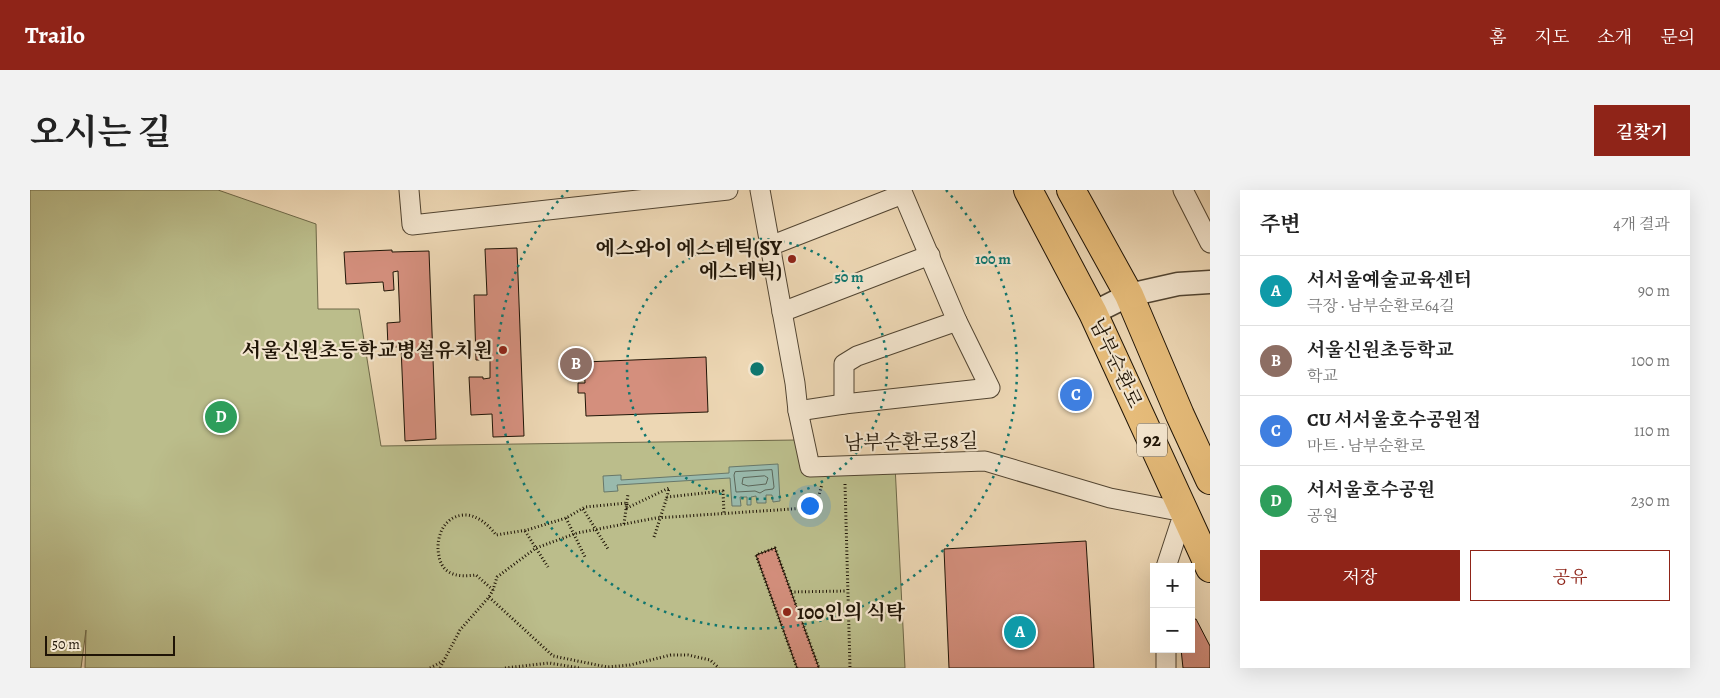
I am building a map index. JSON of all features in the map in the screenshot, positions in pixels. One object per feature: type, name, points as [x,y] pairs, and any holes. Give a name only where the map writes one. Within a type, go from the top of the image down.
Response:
[{"type":"main road","name":"남부순환로","points":[[1028,190],[1093,313],[1210,568]]},
{"type":"main road","name":"남부순환로","points":[[1071,190],[1128,295],[1210,480]]},
{"type":"main road","points":[[1146,428],[1148,412],[1154,409],[1165,410],[1169,415],[1193,473],[1201,482],[1210,485]]},
{"type":"street","points":[[409,190],[412,225],[728,190]]},
{"type":"street","name":"남부순환로58길","points":[[760,190],[795,383],[798,411],[810,466],[984,461],[1110,498],[1184,512]]},
{"type":"street","points":[[1183,190],[1210,242]]},
{"type":"street","points":[[770,246],[903,194],[958,322]]},
{"type":"street","points":[[782,312],[930,255]]},
{"type":"street","points":[[1093,313],[1128,295],[1178,284],[1210,282]]},
{"type":"street","name":"남부순환로58길","points":[[798,411],[990,388],[958,322],[857,356],[844,364],[844,404]]},
{"type":"street","points":[[1167,563],[1184,512]]},
{"type":"street","points":[[1166,653],[1166,668]]},
{"type":"path","points":[[440,668],[460,630],[489,597],[497,577],[536,548],[574,534],[660,518],[807,508],[819,495],[822,481]]},
{"type":"path","points":[[845,481],[850,668]]},
{"type":"path","points":[[627,503],[626,508],[669,488],[654,537]]},
{"type":"path","points":[[667,496],[723,491],[724,514]]},
{"type":"path","points":[[624,524],[628,494]]},
{"type":"path","points":[[493,590],[476,575],[462,576],[449,572],[440,563],[437,538],[444,526],[454,518],[464,514],[477,519],[489,526],[496,535],[524,531],[566,518],[583,509],[627,503]]},
{"type":"path","points":[[583,509],[608,549]]},
{"type":"path","points":[[566,518],[585,557]]},
{"type":"path","points":[[524,531],[548,567]]},
{"type":"path","points":[[797,668],[756,555],[775,548],[819,668]]},
{"type":"path","points":[[791,592],[847,591]]},
{"type":"path","points":[[489,597],[553,656],[607,667],[630,665],[671,655],[688,655],[710,660],[719,668]]},
{"type":"path","points":[[430,668],[444,660]]},
{"type":"path","points":[[505,668],[549,664],[580,668]]},
{"type":"green space","points":[[30,190],[218,190],[316,224],[318,309],[359,309],[381,446],[796,440],[801,463],[895,465],[905,668],[85,668],[86,630],[81,668],[30,668]]},
{"type":"water","points":[[778,464],[780,501],[773,502],[772,495],[766,495],[766,503],[757,503],[756,496],[751,497],[751,505],[747,505],[747,497],[740,497],[741,506],[732,506],[730,478],[617,485],[618,491],[604,492],[603,476],[621,475],[621,480],[729,473],[729,467]]},
{"type":"building","points":[[517,248],[524,436],[493,437],[492,414],[471,415],[469,377],[490,378],[490,360],[476,360],[474,295],[487,295],[485,249]]},
{"type":"building","points":[[392,250],[392,252],[429,251],[436,439],[405,441],[401,347],[388,347],[387,323],[400,322],[398,271],[393,272],[394,290],[384,291],[383,282],[346,284],[344,252]]},
{"type":"building","points":[[706,357],[708,412],[586,416],[585,393],[578,393],[578,383],[585,383],[584,362]]},
{"type":"building","points":[[1086,541],[1094,668],[949,668],[944,549]]},
{"type":"building","name":"100인의 식탁","points":[[775,548],[819,668],[797,668],[756,555]]},
{"type":"building","points":[[1195,619],[1210,646],[1210,668],[1183,668],[1181,653],[1195,653]]},
{"type":"place","name":"에스와이 에스테틱(SY 에스테틱)","points":[[792,259]]},
{"type":"place","name":"서울신원초등학교병설유치원","points":[[503,350]]},
{"type":"place","name":"서울신원초등학교","points":[[576,364]]},
{"type":"place","name":"CU 서서울호수공원점","points":[[1076,395]]},
{"type":"place","name":"서서울호수공원","points":[[221,417]]},
{"type":"place","name":"100인의 식탁","points":[[787,612]]},
{"type":"place","name":"서서울예술교육센터","points":[[1020,632]]}]
